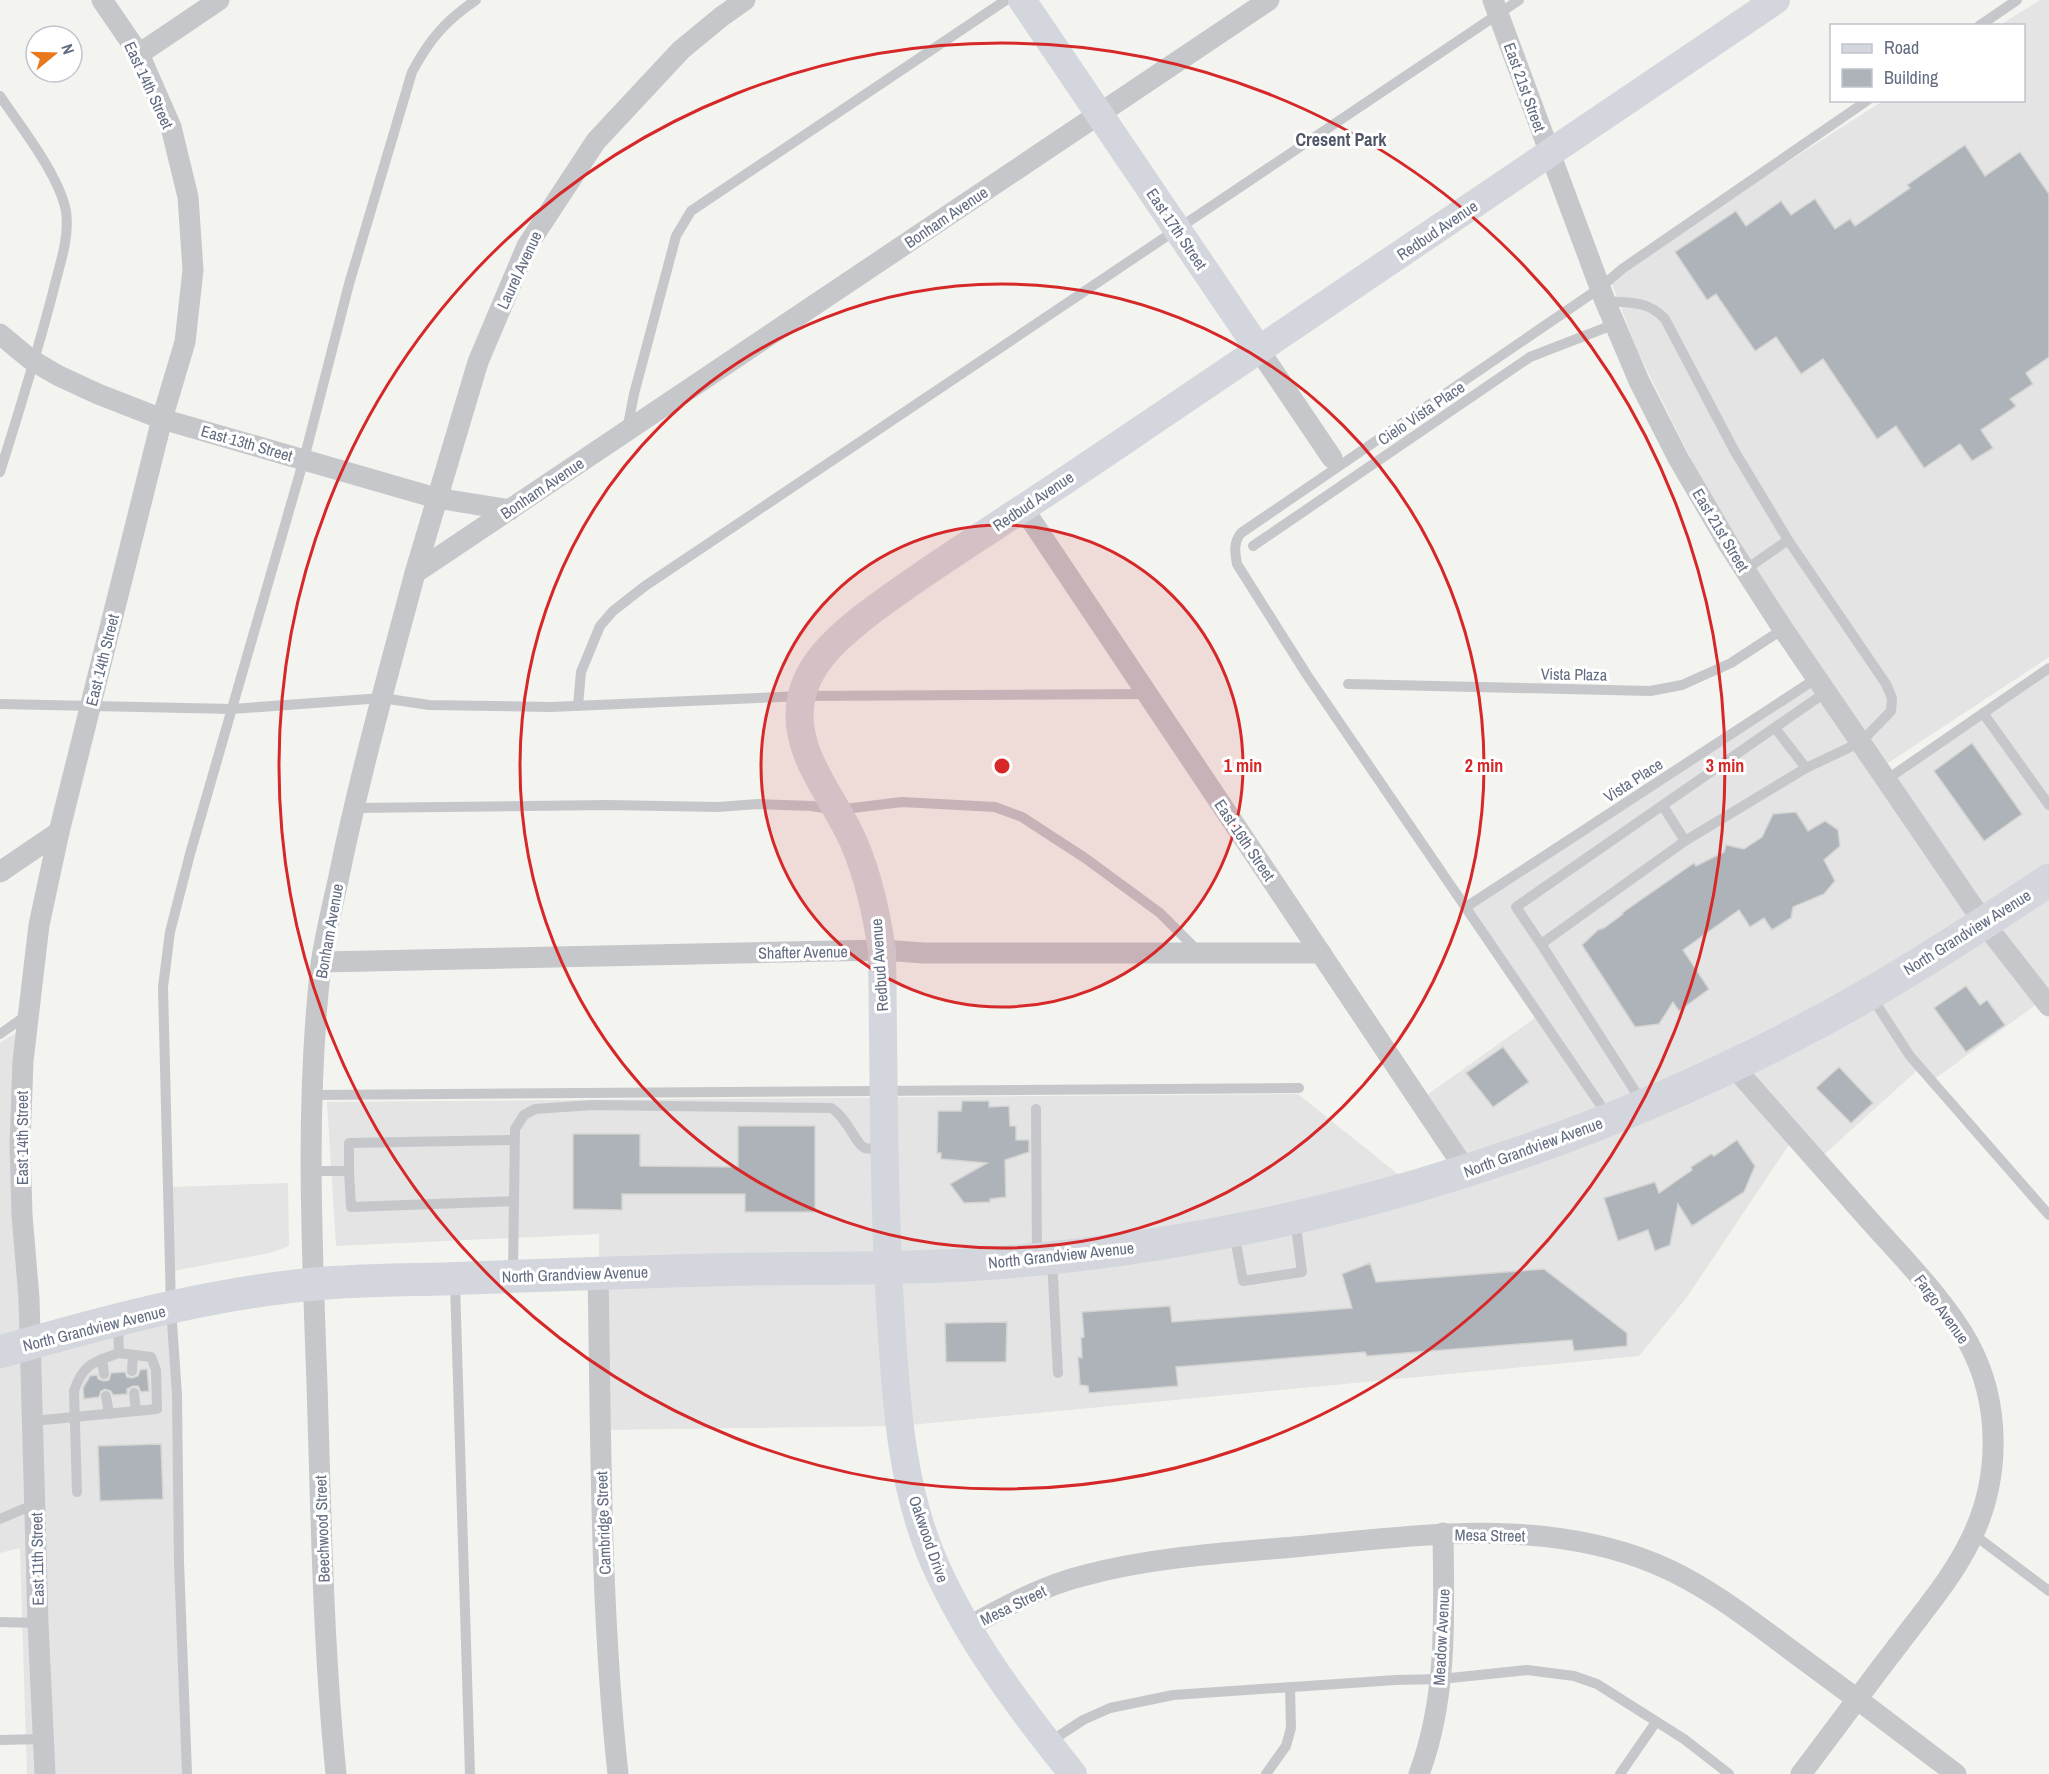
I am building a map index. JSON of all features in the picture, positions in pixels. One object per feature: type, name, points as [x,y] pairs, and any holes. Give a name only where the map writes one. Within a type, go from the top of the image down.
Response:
[{"type":"main road","name":"North Grandview Avenue","points":[[15,1348],[171,1308],[234,1295],[314,1284],[598,1272],[979,1264],[1158,1244],[1348,1204],[1467,1172],[1572,1135],[1732,1066],[1869,994],[2049,880]]},
{"type":"street","name":"East 14th Street","points":[[15,1348],[22,1061],[39,925],[90,705],[162,419],[185,342],[193,270],[188,197],[171,127],[139,54],[102,0]]},
{"type":"street","points":[[139,54],[219,0]]},
{"type":"street","name":"Laurel Avenue","points":[[415,573],[478,362],[527,246],[596,141],[681,50],[745,0]]},
{"type":"street","name":"East 17th Street","points":[[1022,0],[1332,458]]},
{"type":"street","name":"Bonham Avenue","points":[[314,1284],[312,1065],[322,962],[354,808],[415,573],[1269,0]]},
{"type":"street","name":"Redbud Avenue","points":[[887,1267],[882,950],[867,874],[852,838],[813,766],[802,738],[799,718],[802,696],[807,680],[818,660],[860,620],[921,575],[1259,350],[1776,0]]},
{"type":"street","name":"East 21st Street","points":[[1496,7],[1602,295],[1639,381],[1678,459],[1745,570],[1886,780],[1984,923],[2049,1006]]},
{"type":"street","name":"East 13th Street","points":[[0,334],[35,362],[57,375],[162,419],[436,498],[510,510]]},
{"type":"street","name":"East 16th Street","points":[[1023,508],[1467,1172]]},
{"type":"street","points":[[2,868],[59,832]]},
{"type":"street","name":"Shafter Avenue","points":[[322,962],[882,950],[924,953],[1321,953]]},
{"type":"street","name":"Fargo Avenue","points":[[1732,1066],[1909,1265],[1951,1317],[1977,1363],[1987,1393],[1993,1425],[1990,1479],[1982,1512],[1955,1567],[1801,1774]]},
{"type":"street","name":"Oakwood Drive","points":[[887,1267],[897,1407],[905,1462],[917,1512],[933,1560],[968,1627],[1006,1685],[1073,1774]]},
{"type":"street","name":"Cambridge Street","points":[[598,1272],[604,1568],[618,1774]]},
{"type":"street","name":"Beechwood Street","points":[[314,1284],[325,1614],[336,1774]]},
{"type":"street","name":"East 11th Street","points":[[15,1348],[33,1421],[38,1623],[45,1774]]},
{"type":"street","name":"Mesa Street","points":[[968,1627],[1010,1604],[1050,1587],[1084,1575],[1131,1564],[1201,1555],[1443,1533],[1521,1534],[1579,1541],[1657,1564],[1689,1580],[1738,1611],[1956,1774]]},
{"type":"street","name":"Meadow Avenue","points":[[1419,1774],[1428,1750],[1441,1679],[1444,1616],[1443,1533]]},
{"type":"lane","points":[[187,1774],[179,1562],[177,1395],[171,1308],[164,987],[170,932],[190,854],[304,459],[349,284],[412,72],[426,46],[441,28],[476,0]]},
{"type":"lane","points":[[627,431],[634,394],[676,236],[691,211],[1006,0]]},
{"type":"lane","points":[[578,706],[581,672],[600,626],[613,611],[645,586],[1177,229],[1496,7],[1519,0]]},
{"type":"lane","points":[[1982,24],[2016,0]]},
{"type":"lane","points":[[0,96],[48,169],[60,192],[66,211],[65,243],[35,362],[0,472]]},
{"type":"lane","points":[[1610,1119],[1307,675],[1237,564],[1235,549],[1237,538],[1251,526],[1602,295],[1622,269],[1865,102]]},
{"type":"lane","points":[[1541,944],[1685,841],[1806,768],[1861,742],[1891,711],[1892,698],[1886,684],[1788,540],[1734,450],[1665,319],[1656,310],[1644,304],[1602,295]]},
{"type":"lane","name":"Cielo Vista Place","points":[[1253,546],[1530,357],[1615,324]]},
{"type":"lane","points":[[1745,570],[1788,540]]},
{"type":"lane","name":"Vista Plaza","points":[[1348,684],[1650,691],[1682,685],[1731,663],[1784,629]]},
{"type":"lane","points":[[1886,780],[2049,668]]},
{"type":"lane","points":[[1644,1105],[1516,907],[1775,728],[1822,685]]},
{"type":"lane","name":"Vista Place","points":[[1466,907],[1822,685]]},
{"type":"lane","points":[[0,704],[232,709],[381,698],[429,705],[578,706],[802,696],[1148,694]]},
{"type":"lane","points":[[1983,713],[2049,805]]},
{"type":"lane","points":[[1775,728],[1806,768]]},
{"type":"lane","points":[[354,808],[607,805],[718,807],[758,804],[812,806],[836,810],[902,802],[995,807],[1022,817],[1085,858],[1160,913],[1200,953]]},
{"type":"lane","points":[[1663,806],[1685,841]]},
{"type":"lane","points":[[1869,994],[1911,1056],[2049,1215]]},
{"type":"lane","points":[[0,1034],[27,1015]]},
{"type":"lane","points":[[312,1095],[1299,1088]]},
{"type":"lane","points":[[513,1275],[514,1140],[519,1120],[535,1110],[593,1106],[831,1107],[846,1120],[859,1144],[866,1149],[885,1147]]},
{"type":"lane","points":[[1036,1109],[1044,1258],[1058,1373]]},
{"type":"lane","points":[[514,1140],[349,1143],[351,1207],[514,1201]]},
{"type":"lane","points":[[312,1171],[349,1171]]},
{"type":"lane","points":[[1233,1229],[1243,1281],[1302,1272],[1294,1216]]},
{"type":"lane","points":[[455,1278],[470,1774]]},
{"type":"lane","points":[[118,1321],[119,1353]]},
{"type":"lane","points":[[33,1421],[76,1417],[108,1414],[157,1409],[156,1370],[151,1357],[119,1353],[90,1364],[79,1376],[74,1391],[76,1417],[77,1492]]},
{"type":"lane","points":[[132,1371],[133,1355]]},
{"type":"lane","points":[[102,1359],[104,1374]]},
{"type":"lane","points":[[135,1393],[136,1411]]},
{"type":"lane","points":[[106,1396],[108,1414]]},
{"type":"lane","points":[[0,1519],[35,1504]]},
{"type":"lane","points":[[1973,1534],[2049,1591]]},
{"type":"lane","points":[[0,1622],[38,1623]]},
{"type":"lane","points":[[1048,1743],[1083,1720],[1110,1708],[1173,1695],[1441,1679],[1527,1670],[1574,1676],[1597,1684],[1684,1739],[1729,1774]]},
{"type":"lane","points":[[1266,1774],[1286,1746],[1291,1728],[1290,1687]]},
{"type":"lane","points":[[1620,1774],[1656,1722]]},
{"type":"lane","points":[[0,1740],[42,1739]]},
{"type":"shaded area","points":[[2040,0],[2049,0],[2049,657],[1879,769],[1887,781],[2049,673],[2049,995],[1936,1078],[1922,1066],[1818,1160],[1794,1137],[1687,1297],[1639,1356],[899,1426],[601,1430],[599,1234],[336,1246],[327,1102],[1298,1094],[1414,1187],[1467,1172],[1420,1100],[1539,1015],[1471,908],[1816,676],[1747,573],[1637,350],[1609,276],[1881,102],[2025,102],[2025,24],[2002,24]]},
{"type":"shaded area","points":[[26,1026],[31,1343],[171,1308],[186,1774],[27,1774],[20,1548],[0,1553],[0,1043]]},
{"type":"shaded area","points":[[288,1183],[289,1246],[270,1253],[173,1271],[172,1187]]},
{"type":"building","points":[[1965,145],[1985,176],[2020,152],[2049,194],[2049,357],[2026,373],[2033,384],[2010,399],[2016,406],[1981,430],[1993,448],[1972,461],[1960,444],[1924,468],[1896,426],[1877,439],[1823,359],[1801,374],[1776,337],[1755,351],[1716,294],[1707,300],[1675,252],[1736,211],[1746,226],[1781,201],[1791,215],[1815,199],[1835,229],[1850,219],[1855,226],[1910,188],[1907,185]]},
{"type":"building","points":[[1972,743],[2022,814],[1984,841],[1934,771]]},
{"type":"building","points":[[1796,812],[1808,831],[1825,821],[1838,830],[1840,846],[1824,860],[1835,881],[1824,894],[1793,907],[1791,918],[1772,930],[1764,918],[1750,927],[1739,910],[1683,950],[1709,989],[1679,1011],[1673,1002],[1659,1024],[1635,1027],[1582,945],[1598,930],[1694,863],[1696,866],[1724,852],[1726,845],[1744,849],[1762,837],[1773,814]]},
{"type":"building","points":[[1966,986],[1980,1005],[1987,1000],[2005,1025],[1966,1052],[1934,1008]]},
{"type":"building","points":[[1503,1047],[1529,1082],[1493,1107],[1466,1073]]},
{"type":"building","points":[[1839,1067],[1873,1103],[1851,1123],[1816,1088]]},
{"type":"building","points":[[962,1101],[989,1101],[989,1107],[1009,1106],[1010,1126],[1016,1126],[1016,1140],[1029,1140],[1029,1152],[1005,1160],[1006,1197],[990,1199],[990,1202],[964,1203],[950,1184],[987,1163],[941,1159],[941,1153],[937,1153],[938,1111],[961,1111]]},
{"type":"building","points":[[738,1126],[815,1126],[815,1212],[745,1212],[745,1194],[622,1194],[622,1210],[573,1209],[573,1134],[640,1134],[640,1166],[738,1167]]},
{"type":"building","points":[[1737,1140],[1755,1166],[1744,1192],[1692,1226],[1678,1204],[1670,1245],[1655,1251],[1648,1230],[1618,1241],[1604,1198],[1655,1182],[1659,1193],[1692,1170],[1691,1167],[1711,1154],[1714,1156]]},
{"type":"building","points":[[1370,1263],[1376,1282],[1544,1269],[1627,1333],[1627,1346],[1574,1351],[1572,1340],[1367,1356],[1365,1352],[1176,1367],[1178,1386],[1089,1393],[1088,1386],[1080,1385],[1078,1357],[1082,1358],[1081,1338],[1084,1337],[1082,1312],[1170,1306],[1172,1322],[1352,1308],[1342,1274]]},
{"type":"building","points":[[1007,1322],[1006,1362],[946,1362],[945,1323]]},
{"type":"building","points":[[147,1369],[149,1391],[141,1392],[138,1386],[133,1386],[127,1389],[127,1394],[113,1395],[111,1391],[105,1389],[101,1391],[99,1397],[84,1399],[83,1388],[90,1376],[97,1375],[98,1379],[104,1381],[109,1380],[111,1373],[125,1372],[127,1377],[132,1378],[138,1376],[140,1370]]},
{"type":"building","points":[[161,1444],[163,1499],[100,1501],[98,1446]]},
{"type":"district","name":"Cresent Park","points":[[1341,139]]}]
